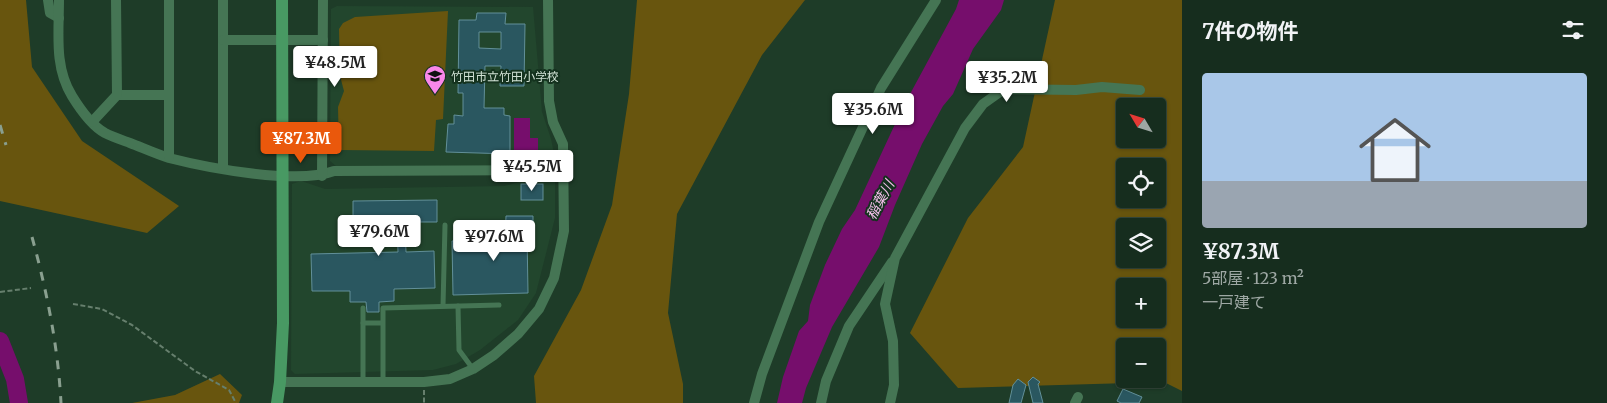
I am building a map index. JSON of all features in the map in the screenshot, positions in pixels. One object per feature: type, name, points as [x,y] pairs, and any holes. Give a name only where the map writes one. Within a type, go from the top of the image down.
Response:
[{"type":"street","points":[[48,0],[50,13],[59,18]]},
{"type":"street","points":[[59,0],[59,61],[63,77],[72,96],[92,122],[105,133],[169,158],[282,177],[322,176],[334,171],[563,170]]},
{"type":"street","points":[[92,122],[117,95],[116,0]]},
{"type":"street","points":[[169,0],[169,158]]},
{"type":"street","points":[[223,0],[223,168]]},
{"type":"street","points":[[276,403],[280,382],[283,323],[282,0]]},
{"type":"street","points":[[322,176],[323,0]]},
{"type":"street","points":[[280,382],[424,382],[450,379],[473,369],[518,334],[539,309],[554,278],[564,231],[563,144],[553,122],[549,101],[548,0]]},
{"type":"street","points":[[754,403],[766,365],[819,222],[881,88],[936,0]]},
{"type":"street","points":[[223,40],[322,40]]},
{"type":"street","points":[[821,403],[826,381],[848,326],[896,258],[965,128],[983,104],[1004,89],[1076,90],[1102,87],[1140,90]]},
{"type":"street","points":[[117,95],[169,96]]},
{"type":"street","points":[[890,403],[894,385],[893,340],[885,304],[896,258]]},
{"type":"lane","points":[[444,306],[445,226]]},
{"type":"lane","points":[[383,381],[383,308],[499,305]]},
{"type":"lane","points":[[458,306],[459,350],[473,369]]},
{"type":"lane","points":[[363,308],[363,381]]},
{"type":"lane","points":[[363,323],[382,323]]},
{"type":"path","points":[[0,292],[31,288]]},
{"type":"path","points":[[73,304],[102,309],[132,325],[188,366],[229,390],[236,403]]},
{"type":"shaded area","points":[[0,0],[26,0],[32,67],[82,141],[179,206],[147,233],[0,201]]},
{"type":"shaded area","points":[[637,0],[805,0],[762,55],[677,214],[668,313],[683,384],[683,403],[536,403],[534,376],[581,290],[612,205],[629,94]]},
{"type":"shaded area","points":[[1055,0],[1182,0],[1182,391],[1166,383],[1166,338],[1116,338],[1116,383],[958,388],[910,333],[968,218],[1023,147]]},
{"type":"shaded area","name":"竹田市立竹田小学校","points":[[337,6],[533,7],[542,112],[551,139],[555,159],[553,163],[544,165],[337,167],[330,161],[331,9]]},
{"type":"shaded area","points":[[448,11],[443,119],[436,120],[434,151],[339,150],[338,107],[344,91],[340,76],[339,29],[343,23],[355,17]]},
{"type":"shaded area","points":[[555,173],[555,218],[536,293],[518,320],[480,350],[456,364],[433,370],[295,374],[291,370],[292,184],[301,181],[325,189],[504,186]]},
{"type":"shaded area","points":[[220,374],[242,395],[239,403],[132,403],[175,395]]},
{"type":"water","name":"稲葉川","points":[[959,0],[1004,0],[1001,10],[973,49],[953,94],[943,106],[922,144],[879,247],[832,327],[806,388],[802,403],[777,403],[783,377],[799,331],[808,321],[810,305],[825,265],[842,229],[855,210],[903,107],[956,9]]},
{"type":"water","points":[[514,118],[530,118],[530,138],[538,138],[538,153],[514,153]]},
{"type":"building","points":[[477,13],[506,13],[505,24],[525,24],[524,86],[500,86],[501,66],[485,66],[484,108],[504,108],[504,115],[510,116],[510,154],[446,152],[448,124],[454,124],[454,115],[463,116],[463,93],[458,93],[459,20],[476,20]],"holes":[[[479,32],[501,32],[501,49],[479,48]]]},
{"type":"building","points":[[521,184],[543,184],[543,200],[521,200]]},
{"type":"building","points":[[437,200],[437,222],[405,222],[406,252],[434,251],[435,288],[394,289],[394,301],[379,302],[379,312],[367,312],[366,302],[350,302],[350,291],[312,291],[311,254],[398,252],[397,222],[353,223],[353,201]]},
{"type":"building","points":[[506,216],[533,216],[533,233],[527,233],[528,293],[453,295],[452,241],[505,239]]},
{"type":"building","points":[[1033,377],[1040,382],[1038,384],[1043,403],[1033,403],[1028,382]]},
{"type":"building","points":[[1018,379],[1026,385],[1021,403],[1009,403],[1013,385]]},
{"type":"building","points":[[1123,389],[1142,397],[1139,403],[1121,403],[1117,401]]},
{"type":"waterway","points":[[0,341],[15,379],[19,403]]},
{"type":"railway","points":[[0,125],[6,145]]},
{"type":"railway","points":[[32,237],[51,319],[61,403]]},
{"type":"place","name":"竹田市立竹田小学校","points":[[435,95]]}]
